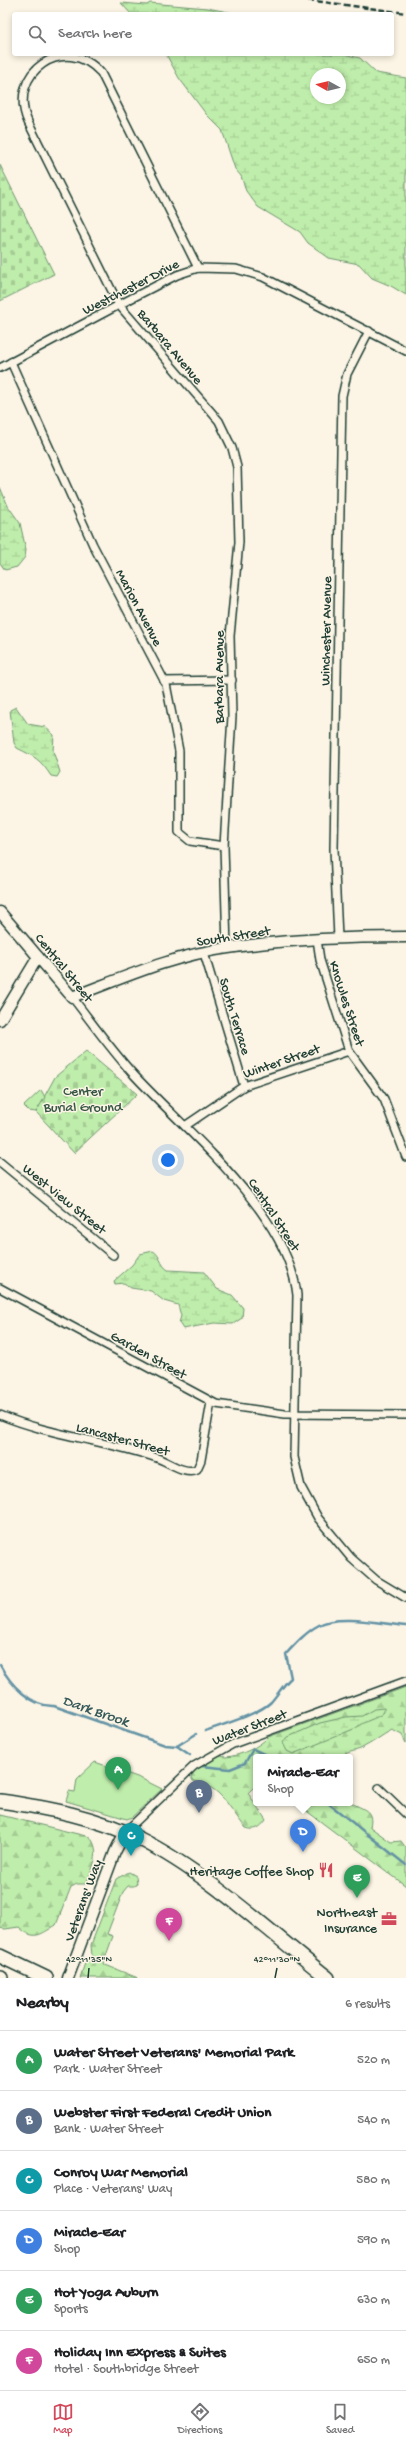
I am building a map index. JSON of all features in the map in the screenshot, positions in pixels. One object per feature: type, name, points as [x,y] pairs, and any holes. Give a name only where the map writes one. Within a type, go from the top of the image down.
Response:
[{"type":"highway","points":[[0,1801],[43,1807],[81,1817],[125,1832],[175,1859],[203,1879],[328,1978]]},
{"type":"highway","points":[[0,1956],[46,1978]]},
{"type":"street","name":"Barbara Avenue","points":[[198,268],[101,73],[90,63],[76,57],[60,56],[46,61],[34,71],[26,84],[23,99],[25,114],[119,305],[219,421],[235,457],[239,477],[240,530],[230,636],[232,680],[224,846],[227,948]]},
{"type":"street","name":"Westchester Drive","points":[[0,368],[178,275],[198,268],[236,269],[264,277],[406,351]]},
{"type":"street","name":"Winchester Avenue","points":[[338,938],[334,849],[342,396],[346,374],[369,331]]},
{"type":"street","name":"Marion Avenue","points":[[11,362],[93,545],[164,681],[179,751],[179,832],[190,841],[224,846]]},
{"type":"street","points":[[164,681],[232,680]]},
{"type":"street","name":"Central Street","points":[[0,912],[72,997],[123,1062],[224,1165],[261,1214],[290,1264],[297,1299],[294,1414],[295,1467],[301,1488],[311,1508],[334,1538],[359,1566],[376,1580],[406,1598]]},
{"type":"street","name":"South Street","points":[[72,997],[152,966],[227,948],[317,939],[406,937]]},
{"type":"street","name":"Knowles Street","points":[[317,939],[320,960],[349,1051],[384,1099],[406,1157]]},
{"type":"street","name":"South Terrace","points":[[204,953],[244,1086]]},
{"type":"street","points":[[0,1020],[38,957]]},
{"type":"street","name":"Winter Street","points":[[185,1126],[244,1086],[349,1051]]},
{"type":"street","name":"West View Street","points":[[0,1162],[113,1255]]},
{"type":"street","name":"Garden Street","points":[[0,1288],[211,1402],[238,1408],[294,1414],[406,1415]]},
{"type":"street","name":"Lancaster Street","points":[[0,1415],[46,1432],[158,1458],[191,1471],[197,1469],[201,1460],[211,1402]]},
{"type":"street","name":"Water Street","points":[[125,1832],[182,1777],[206,1757],[233,1744],[406,1681]]},
{"type":"street","points":[[379,1788],[406,1814]]},
{"type":"street","name":"Veterans' Way","points":[[68,1978],[115,1852],[125,1832]]},
{"type":"green space","points":[[121,3],[147,5],[150,3],[207,8],[228,12],[129,12]]},
{"type":"green space","points":[[167,56],[352,56],[360,58],[376,73],[406,78],[406,295],[391,286],[372,278],[359,264],[329,258],[308,243],[300,232],[258,207],[246,191],[241,176],[235,169],[222,130],[206,114],[179,78]]},
{"type":"green space","points":[[0,165],[54,274],[0,301]]},
{"type":"green space","points":[[0,487],[8,506],[20,523],[26,550],[25,557],[17,567],[5,570],[0,563]]},
{"type":"green space","points":[[16,707],[28,724],[45,727],[54,735],[53,751],[60,772],[57,777],[51,776],[40,762],[33,756],[17,748],[14,743],[10,710]]},
{"type":"green space","name":"Center Burial Ground","points":[[86,1051],[137,1094],[74,1153],[36,1112],[55,1077]]},
{"type":"green space","points":[[41,1090],[45,1097],[36,1112],[29,1111],[24,1106]]},
{"type":"green space","points":[[153,1251],[168,1270],[204,1272],[217,1289],[232,1295],[243,1308],[242,1318],[233,1324],[214,1323],[183,1329],[179,1323],[181,1316],[178,1305],[164,1301],[151,1291],[131,1288],[124,1283],[115,1284],[114,1281],[132,1265],[140,1254]]},
{"type":"green space","points":[[406,1687],[406,1743],[402,1735],[392,1730],[361,1749],[346,1754],[253,1754],[253,1788],[248,1793],[253,1800],[253,1806],[257,1806],[266,1820],[257,1828],[246,1828],[218,1793],[203,1784],[193,1781],[191,1777],[198,1767],[205,1761],[213,1757],[226,1757],[243,1753],[260,1744],[268,1737]]},
{"type":"green space","points":[[384,1708],[384,1712],[381,1715],[359,1725],[356,1728],[293,1754],[287,1751],[283,1743],[286,1738],[320,1723],[346,1717],[362,1716],[374,1709]]},
{"type":"green space","points":[[95,1762],[140,1778],[162,1789],[132,1817],[127,1819],[66,1801],[69,1791],[75,1792],[77,1779]]},
{"type":"green space","points":[[353,1804],[369,1813],[371,1821],[370,1827],[391,1842],[401,1841],[406,1848],[406,1886],[300,1806],[353,1806]]},
{"type":"green space","points":[[0,1815],[90,1837],[94,1843],[96,1855],[86,1884],[77,1884],[71,1887],[56,1925],[41,1934],[29,1934],[19,1927],[5,1929],[0,1928]]},
{"type":"green space","points":[[129,1872],[136,1876],[137,1884],[134,1886],[128,1886],[123,1892],[107,1934],[113,1936],[103,1964],[138,1978],[80,1978],[85,1963],[92,1956],[91,1945],[116,1879]]},
{"type":"waterway","name":"Dark Brook","points":[[205,1731],[249,1715],[271,1702],[291,1678],[286,1654],[305,1634],[319,1625],[338,1620],[349,1620],[406,1626]]},
{"type":"waterway","name":"Dark Brook","points":[[0,1665],[15,1687],[37,1703],[54,1706],[165,1745],[177,1746],[196,1734]]},
{"type":"waterway","points":[[177,1746],[190,1755]]},
{"type":"waterway","points":[[202,1766],[230,1769],[245,1763],[253,1749],[264,1754]]},
{"type":"waterway","points":[[332,1806],[406,1865]]},
{"type":"railway","points":[[308,0],[406,13]]},
{"type":"place","name":"Water Street Veterans' Memorial Park","points":[[118,1790]]},
{"type":"place","name":"Webster First Federal Credit Union","points":[[199,1813]]},
{"type":"place","name":"Miracle-Ear","points":[[303,1852]]},
{"type":"place","name":"Conroy War Memorial","points":[[131,1856]]},
{"type":"place","name":"Heritage Coffee Shop","points":[[326,1870]]},
{"type":"place","name":"Hot Yoga Auburn","points":[[357,1898]]},
{"type":"place","name":"Northeast Insurance","points":[[389,1919]]},
{"type":"place","name":"Holiday Inn Express & Suites","points":[[169,1941]]}]
